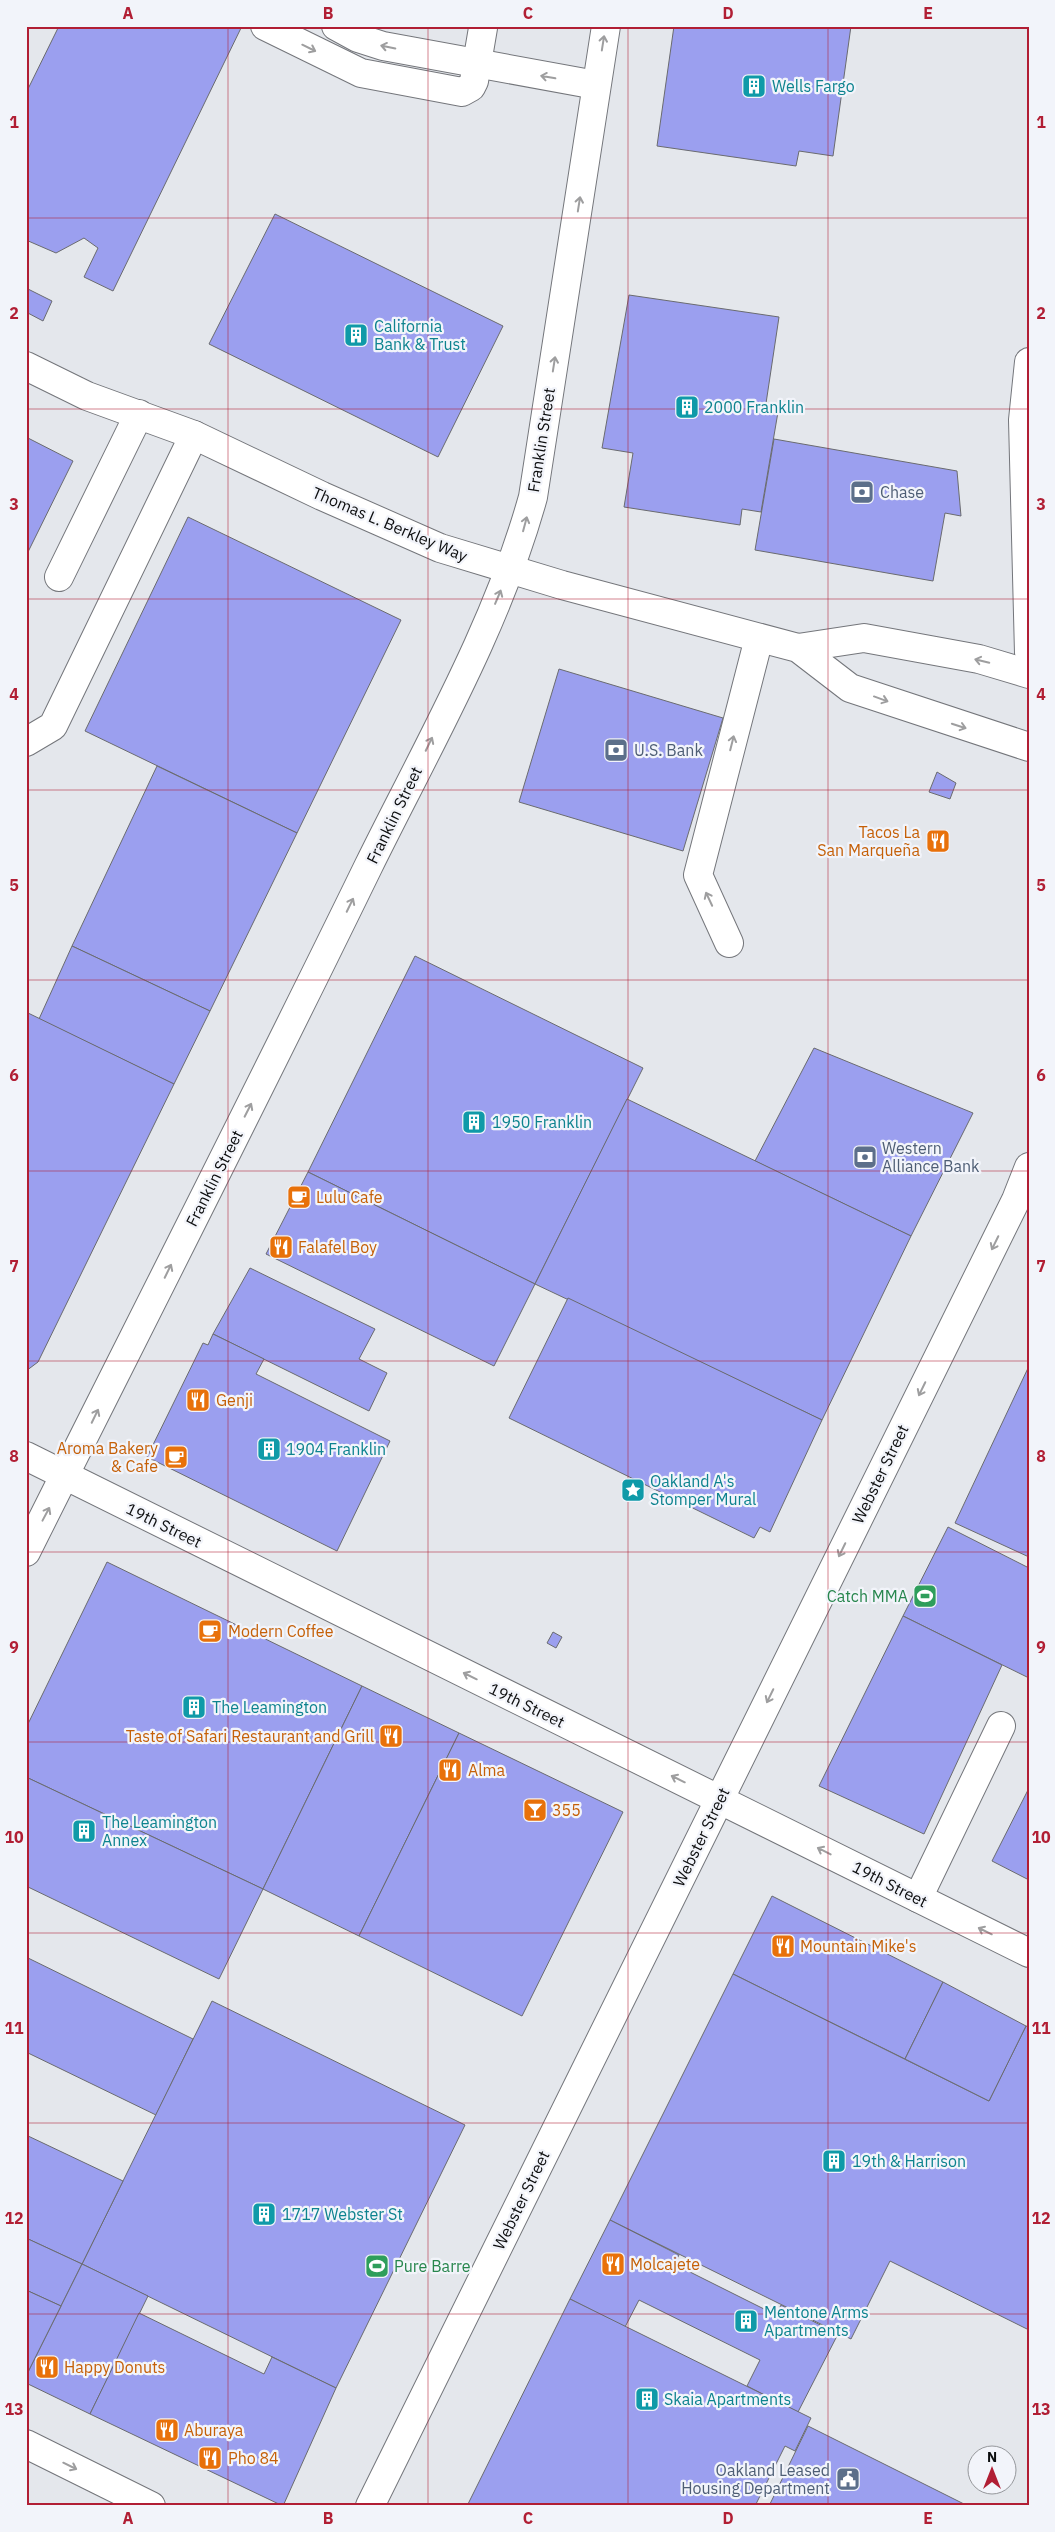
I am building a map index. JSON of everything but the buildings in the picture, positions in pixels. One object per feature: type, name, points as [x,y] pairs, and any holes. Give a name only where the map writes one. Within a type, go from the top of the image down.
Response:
[{"type":"street","points":[[266,26],[361,73],[462,92],[471,87],[483,28]]},
{"type":"street","points":[[336,26],[358,38],[383,46],[596,86]]},
{"type":"street","name":"Franklin Street","points":[[26,1552],[66,1476],[404,796],[482,636],[522,540],[533,497],[606,26]]},
{"type":"street","points":[[1029,362],[1023,420],[1029,653]]},
{"type":"street","name":"Thomas L. Berkley Way","points":[[26,366],[87,396],[194,436],[322,496],[440,548],[509,570],[798,648],[864,638],[979,660],[1029,674]]},
{"type":"street","points":[[60,577],[139,414]]},
{"type":"street","points":[[26,742],[53,726],[194,436]]},
{"type":"street","points":[[729,943],[698,875],[759,638]]},
{"type":"street","name":"Thomas L. Berkley Way","points":[[798,648],[850,688],[1029,747]]},
{"type":"street","name":"Webster Street","points":[[370,2506],[1016,1200],[1029,1168]]},
{"type":"street","name":"19th Street","points":[[26,1456],[1029,1953]]},
{"type":"street","points":[[918,1898],[1001,1726]]},
{"type":"street","points":[[26,2444],[151,2506]]},
{"type":"place","name":"Wells Fargo","points":[[754,86]]},
{"type":"place","name":"California Bank & Trust","points":[[356,335]]},
{"type":"place","name":"2000 Franklin","points":[[687,407]]},
{"type":"place","name":"Chase","points":[[862,492]]},
{"type":"place","name":"U.S. Bank","points":[[616,750]]},
{"type":"place","name":"Tacos La San Marqueña","points":[[938,841]]},
{"type":"place","name":"1950 Franklin","points":[[474,1122]]},
{"type":"place","name":"Western Alliance Bank","points":[[865,1157]]},
{"type":"place","name":"Lulu Cafe","points":[[299,1197]]},
{"type":"place","name":"Falafel Boy","points":[[281,1247]]},
{"type":"place","name":"Genji","points":[[198,1400]]},
{"type":"place","name":"1904 Franklin","points":[[269,1449]]},
{"type":"place","name":"Aroma Bakery & Cafe","points":[[176,1457]]},
{"type":"place","name":"Oakland A's Stomper Mural","points":[[633,1490]]},
{"type":"place","name":"Catch MMA","points":[[925,1596]]},
{"type":"place","name":"Modern Coffee","points":[[210,1631]]},
{"type":"place","name":"The Leamington","points":[[194,1707]]},
{"type":"place","name":"Taste of Safari Restaurant and Grill","points":[[391,1736]]},
{"type":"place","name":"Alma","points":[[450,1770]]},
{"type":"place","name":"355","points":[[535,1810]]},
{"type":"place","name":"The Leamington Annex","points":[[84,1831]]},
{"type":"place","name":"Mountain Mike's","points":[[783,1946]]},
{"type":"place","name":"19th & Harrison","points":[[834,2161]]},
{"type":"place","name":"1717 Webster St","points":[[264,2214]]},
{"type":"place","name":"Molcajete","points":[[613,2264]]},
{"type":"place","name":"Pure Barre","points":[[377,2266]]},
{"type":"place","name":"Mentone Arms Apartments","points":[[746,2321]]},
{"type":"place","name":"Happy Donuts","points":[[47,2367]]},
{"type":"place","name":"Skaia Apartments","points":[[647,2399]]},
{"type":"place","name":"Aburaya","points":[[167,2430]]},
{"type":"place","name":"Pho 84","points":[[210,2458]]},
{"type":"place","name":"Oakland Leased Housing Department","points":[[848,2479]]}]
